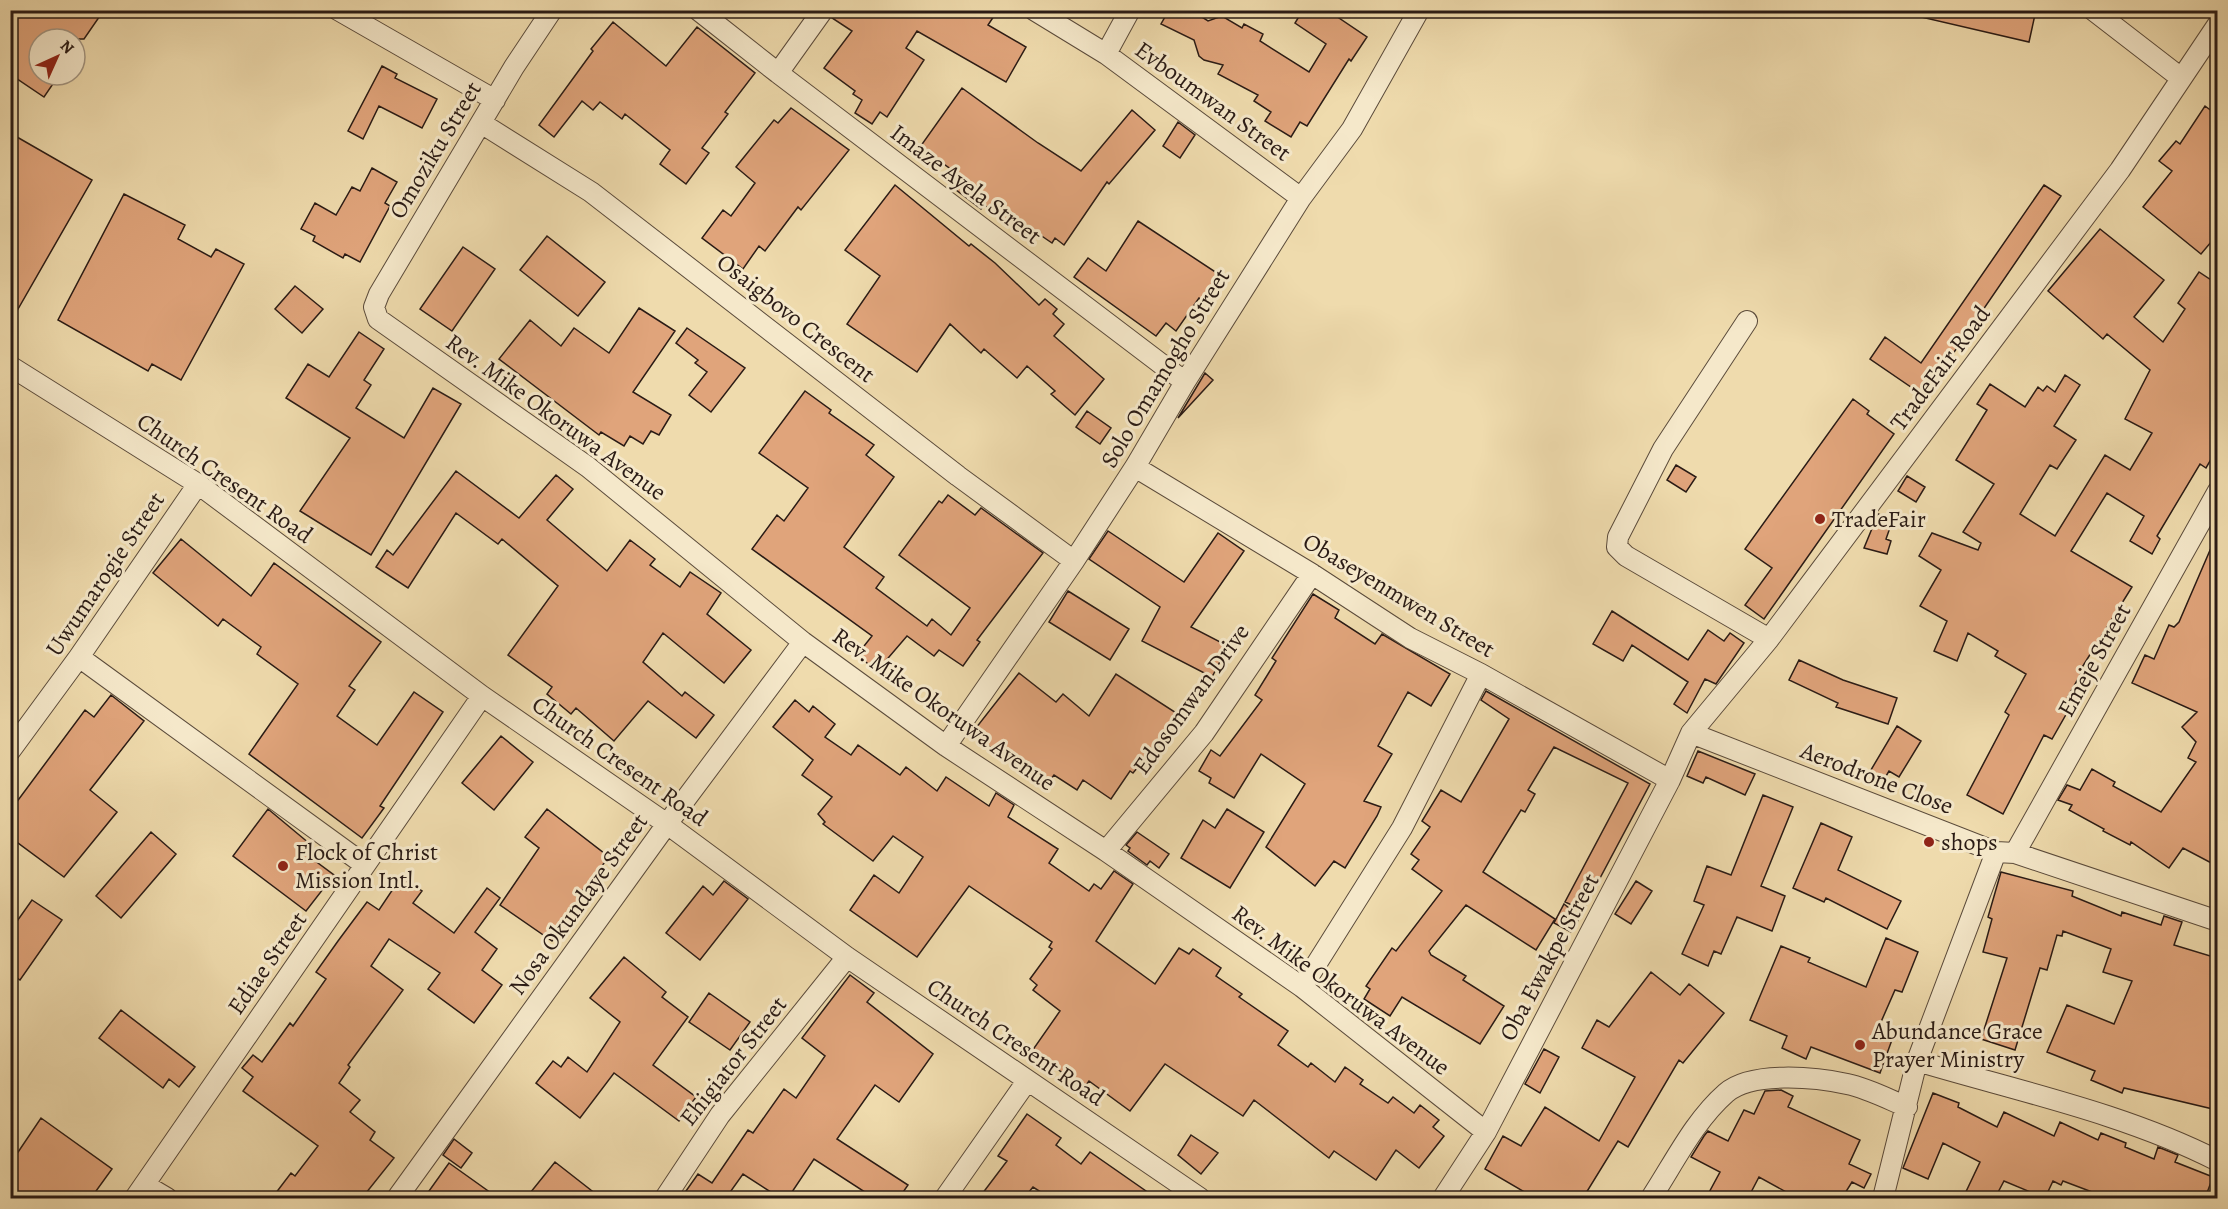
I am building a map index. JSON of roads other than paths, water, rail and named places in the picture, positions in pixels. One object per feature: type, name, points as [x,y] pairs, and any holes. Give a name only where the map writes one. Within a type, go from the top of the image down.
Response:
[{"type":"street","points":[[338,10],[495,100]]},
{"type":"street","name":"Omoziku Street","points":[[378,320],[374,307],[379,294],[495,100],[552,10]]},
{"type":"street","name":"Imaze Ayela Street","points":[[698,10],[1185,382]]},
{"type":"street","points":[[778,73],[823,10]]},
{"type":"street","name":"Evboumwan Street","points":[[1034,10],[1106,54],[1300,198]]},
{"type":"street","points":[[1106,54],[1130,10]]},
{"type":"street","name":"Solo Omamogho Street","points":[[946,746],[1136,467],[1185,382],[1300,198],[1352,129],[1419,10]]},
{"type":"street","points":[[2093,10],[2181,78]]},
{"type":"street","name":"TradeFair Road","points":[[1691,733],[1769,639],[2120,170],[2217,24]]},
{"type":"street","name":"Osaigbovo Crescent","points":[[481,123],[591,192],[958,476],[1074,561]]},
{"type":"street","name":"Rev. Mike Okoruwa Avenue","points":[[378,320],[588,467],[803,642],[946,746],[1106,851],[1302,987],[1486,1132]]},
{"type":"street","points":[[1748,321],[1663,449],[1618,537],[1617,547],[1626,556],[1769,639]]},
{"type":"street","name":"Church Cresent Road","points":[[10,366],[198,484],[482,696],[667,824],[847,957],[1195,1197]]},
{"type":"street","name":"Obaseyenmwen Street","points":[[1136,467],[1312,574],[1410,638],[1481,674],[1670,780]]},
{"type":"street","name":"Uwumarogie Street","points":[[10,751],[80,657],[198,484]]},
{"type":"street","name":"Emeje Street","points":[[1883,1198],[1917,1061],[2005,852],[2217,491]]},
{"type":"street","name":"Edosomwan Drive","points":[[1106,851],[1204,733],[1312,574]]},
{"type":"street","name":"Nosa Okundaye Street","points":[[397,1198],[667,824],[803,642]]},
{"type":"street","points":[[80,657],[365,865]]},
{"type":"street","points":[[1302,987],[1402,828],[1481,674]]},
{"type":"street","name":"Ediae Street","points":[[140,1192],[482,696]]},
{"type":"street","name":"Aerodrone Close","points":[[1691,733],[2005,852],[2217,921]]},
{"type":"street","name":"Oba Ewakpe Street","points":[[1443,1198],[1486,1132],[1670,780],[1691,733]]},
{"type":"street","name":"Ehigiator Street","points":[[665,1198],[720,1115],[847,957]]},
{"type":"street","points":[[1917,1061],[2059,1101],[2189,1146],[2217,1161]]},
{"type":"street","points":[[1651,1198],[1706,1114],[1728,1091],[1750,1082],[1772,1077],[1847,1084],[1907,1107]]},
{"type":"street","points":[[945,1198],[1028,1081]]},
{"type":"street","points":[[140,1192],[167,1198]]},
{"type":"place","name":"TradeFair","points":[[1820,519]]},
{"type":"place","name":"shops","points":[[1929,842]]},
{"type":"place","name":"Flock of Christ Mission Intl.","points":[[283,866]]},
{"type":"place","name":"Abundance Grace Prayer Ministry","points":[[1860,1045]]}]
